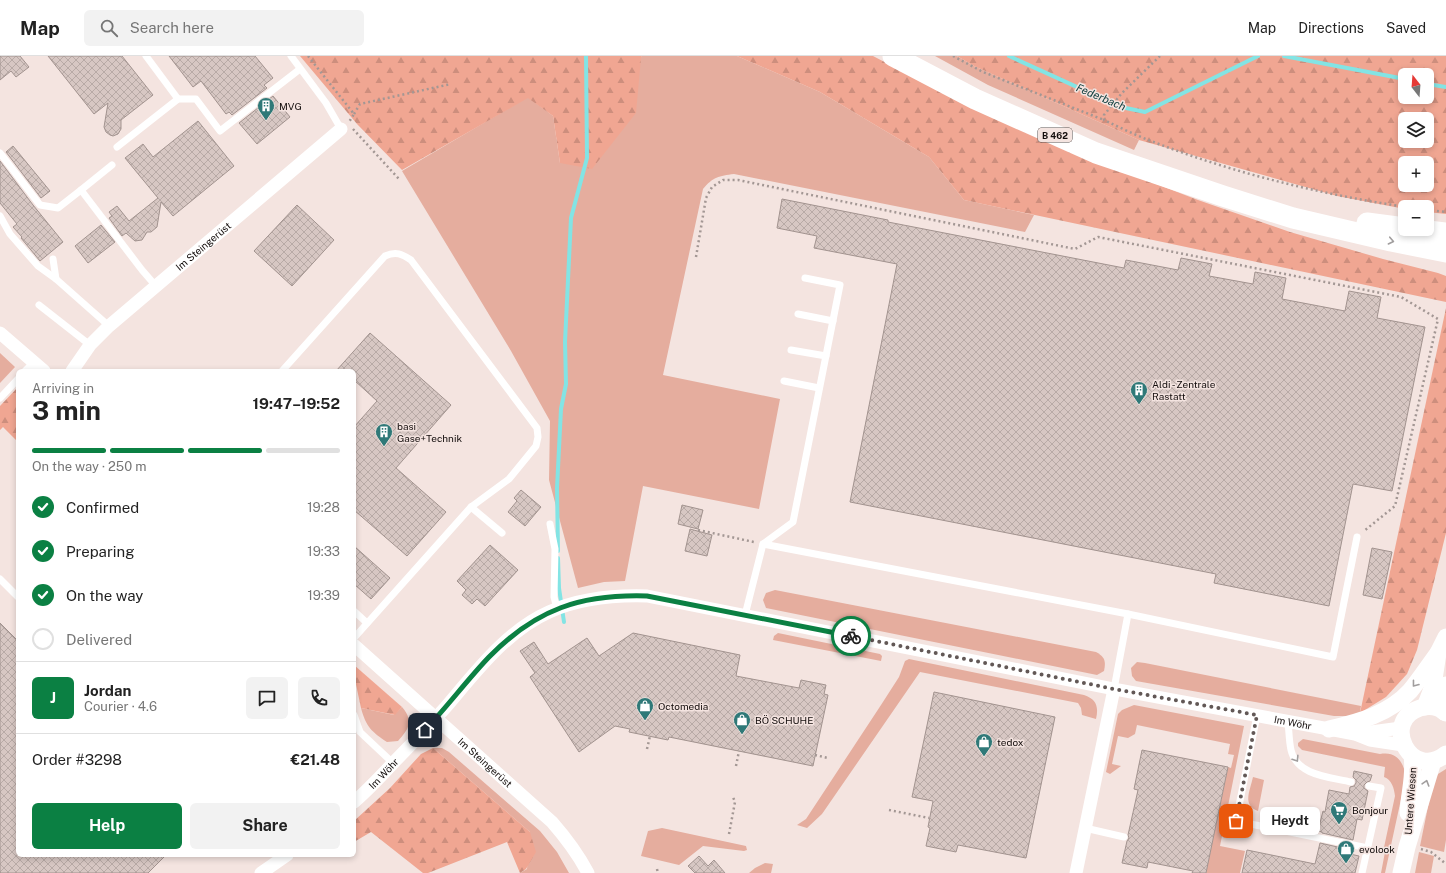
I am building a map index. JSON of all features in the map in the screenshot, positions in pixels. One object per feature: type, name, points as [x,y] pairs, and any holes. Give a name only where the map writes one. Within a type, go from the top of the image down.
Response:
[{"type":"main road","name":"B 462","points":[[893,56],[975,99],[1096,153],[1293,218],[1384,240],[1446,252]]},
{"type":"main road","name":"B 462","points":[[1223,196],[1276,205],[1352,221],[1398,227]]},
{"type":"main road","points":[[1434,232],[1446,233]]},
{"type":"street","name":"Im Steingerüst","points":[[73,369],[90,345],[108,326],[341,129]]},
{"type":"street","points":[[0,333],[30,366]]},
{"type":"street","name":"Im Wöhr","points":[[356,800],[436,719],[488,658],[528,624],[568,604],[595,598],[632,595],[647,596],[1114,689],[1355,734],[1370,740],[1408,750]]},
{"type":"street","points":[[1329,729],[1367,719],[1389,708],[1409,692],[1438,653],[1446,637]]},
{"type":"street","name":"Im Steingerüst","points":[[356,647],[552,822],[566,838],[588,873]]},
{"type":"street","points":[[1425,707],[1433,686],[1438,653]]},
{"type":"street","points":[[1401,728],[1407,716],[1418,708],[1432,706],[1445,712],[1446,685]]},
{"type":"street","points":[[1076,873],[1114,689]]},
{"type":"street","name":"Im Wöhr","points":[[1355,734],[1401,728]]},
{"type":"street","name":"Untere Wiesen","points":[[1401,728],[1402,740],[1408,750],[1413,767],[1407,847]]},
{"type":"street","name":"Untere Wiesen","points":[[1401,873],[1407,847],[1439,758],[1422,760],[1408,750]]},
{"type":"street","points":[[261,873],[283,857]]},
{"type":"lane","points":[[146,56],[178,99]]},
{"type":"lane","points":[[291,56],[326,103],[341,129]]},
{"type":"lane","points":[[117,148],[178,99],[196,100],[220,130],[300,69]]},
{"type":"lane","points":[[0,154],[40,205],[58,208],[112,165]]},
{"type":"lane","points":[[81,190],[142,270],[156,285]]},
{"type":"lane","points":[[0,216],[10,234],[38,266],[56,279],[108,326]]},
{"type":"lane","points":[[284,369],[385,256],[392,253],[403,254],[411,260],[537,428],[538,437],[536,446],[509,478],[471,507],[356,636]]},
{"type":"lane","points":[[53,259],[56,279]]},
{"type":"lane","points":[[745,615],[763,544],[793,522],[840,285],[805,278]]},
{"type":"lane","points":[[39,305],[90,345]]},
{"type":"lane","points":[[798,314],[833,321]]},
{"type":"lane","points":[[791,350],[826,356]]},
{"type":"lane","points":[[0,398],[16,381]]},
{"type":"lane","points":[[784,381],[819,388]]},
{"type":"lane","points":[[471,507],[502,533]]},
{"type":"lane","points":[[550,524],[555,549],[554,597],[556,609]]},
{"type":"lane","points":[[763,544],[1128,614],[1334,657],[1357,537]]},
{"type":"lane","points":[[0,579],[16,595]]},
{"type":"lane","points":[[356,613],[368,623]]},
{"type":"lane","points":[[1114,689],[1128,614]]},
{"type":"lane","points":[[1257,715],[1236,821],[1368,848]]},
{"type":"lane","points":[[356,721],[360,732],[393,763]]},
{"type":"lane","points":[[1288,721],[1291,751],[1297,762],[1307,770],[1317,775],[1352,782]]},
{"type":"lane","points":[[1362,873],[1381,788],[1369,786]]},
{"type":"lane","points":[[1085,828],[1124,837]]},
{"type":"path","points":[[308,56],[354,114]]},
{"type":"path","points":[[954,56],[983,72],[1104,120],[1150,141],[1241,172],[1287,184],[1398,205]]},
{"type":"path","points":[[1104,120],[1104,115],[1122,93],[1160,56]]},
{"type":"path","points":[[399,179],[348,124],[360,104],[452,84]]},
{"type":"path","points":[[696,257],[706,198],[712,187],[723,180],[738,180],[1075,250],[1098,237],[1401,297],[1438,318],[1395,506],[1357,537]]},
{"type":"path","points":[[1434,211],[1446,212]]},
{"type":"path","points":[[698,530],[763,544]]},
{"type":"path","points":[[647,749],[650,736]]},
{"type":"path","points":[[736,766],[739,751]]},
{"type":"path","points":[[815,755],[828,758]]},
{"type":"path","points":[[729,834],[735,802],[733,797]]},
{"type":"path","points":[[889,810],[929,818]]},
{"type":"path","points":[[1407,847],[1432,852],[1446,864]]},
{"type":"path","points":[[657,869],[658,873]]},
{"type":"shaded area","points":[[642,56],[737,56],[820,92],[929,157],[964,200],[1034,215],[1025,232],[734,174],[720,176],[710,182],[703,189],[663,375],[780,399],[759,509],[643,486],[625,581],[604,582],[578,588],[549,480],[550,421],[511,351],[402,171],[528,97],[553,116],[560,163]]},
{"type":"shaded area","points":[[935,56],[957,56],[974,66],[1139,140],[1134,150],[988,85]]},
{"type":"shaded area","points":[[0,353],[15,367],[0,383]]},
{"type":"shaded area","points":[[775,590],[1096,652],[1104,660],[1104,671],[1097,675],[766,608],[763,600],[766,593]]},
{"type":"shaded area","points":[[778,633],[880,654],[882,656],[881,661],[773,640],[774,636]]},
{"type":"shaded area","points":[[909,659],[1084,695],[1096,704],[1096,719],[1082,715],[1081,708],[1078,703],[920,672],[822,814],[807,828],[797,825],[806,819],[899,677],[905,661]]},
{"type":"shaded area","points":[[1137,662],[1361,706],[1360,713],[1349,716],[1334,716],[1136,681],[1132,676],[1131,668]]},
{"type":"shaded area","points":[[1134,705],[1244,726],[1220,846],[1245,851],[1240,873],[1206,873],[1228,767],[1231,768],[1234,755],[1228,754],[1230,744],[1137,725],[1135,734],[1128,738],[1118,736],[1112,764],[1121,766],[1110,774],[1106,772],[1118,714],[1122,710]]},
{"type":"shaded area","points":[[402,707],[408,717],[409,725],[405,733],[398,741],[387,742],[370,728],[365,720],[361,708],[394,715]]},
{"type":"shaded area","points":[[1303,739],[1380,754],[1391,754],[1401,762],[1406,776],[1385,873],[1381,873],[1385,852],[1383,852],[1395,796],[1392,785],[1387,778],[1384,777],[1385,767],[1302,750],[1298,746],[1298,743]]},
{"type":"shaded area","points":[[433,748],[442,748],[449,752],[540,831],[557,852],[569,873],[520,873],[527,869],[530,832]]},
{"type":"shaded area","points":[[1446,769],[1446,840],[1444,852],[1420,846],[1433,782],[1438,774]]},
{"type":"shaded area","points":[[1253,777],[1264,780],[1258,811],[1250,805],[1248,797]]},
{"type":"shaded area","points":[[662,828],[746,846],[747,850],[744,851],[703,846],[679,865],[641,856],[648,831]]},
{"type":"shaded area","points":[[1419,852],[1434,856],[1431,873],[1415,873]]},
{"type":"shaded area","points":[[765,863],[773,864],[771,873],[749,873],[755,868]]},
{"type":"green space","points":[[300,56],[642,56],[636,113],[592,169],[560,163],[553,116],[528,98],[402,170],[357,124]]},
{"type":"green space","points":[[737,56],[873,56],[965,104],[1073,152],[1198,200],[1290,232],[1446,276],[1446,302],[964,200],[929,157],[820,92]]},
{"type":"green space","points":[[957,56],[1446,56],[1446,214],[1434,213],[1434,200],[1398,200],[1398,208],[1337,196],[1139,140],[974,66]]},
{"type":"green space","points":[[1446,308],[1446,533],[1417,650],[1407,674],[1386,697],[1360,713]]},
{"type":"green space","points":[[16,389],[16,440],[3,427],[0,430],[0,406]]},
{"type":"green space","points":[[356,667],[402,707],[395,715],[361,708],[356,684]]},
{"type":"green space","points":[[433,748],[530,832],[536,852],[526,869],[520,873],[507,842],[428,873],[423,873],[371,832],[356,841],[356,819],[390,788],[421,754]]},
{"type":"building","points":[[0,56],[20,56],[29,67],[16,77],[11,71],[0,80]]},
{"type":"building","points":[[48,56],[122,56],[153,95],[121,120],[121,129],[118,134],[113,136],[110,135],[106,132],[104,127],[108,103],[94,114]]},
{"type":"building","points":[[169,56],[255,56],[273,78],[264,85],[267,88],[232,115],[229,112],[226,114],[201,81],[193,87]]},
{"type":"building","name":"MVG","points":[[273,96],[290,117],[257,144],[239,123]]},
{"type":"building","points":[[198,121],[234,166],[173,216],[161,202],[157,227],[151,232],[147,232],[142,240],[135,241],[126,233],[122,236],[109,218],[112,216],[109,212],[117,206],[129,221],[158,198],[125,158],[143,144],[153,157]]},
{"type":"building","points":[[13,146],[50,191],[41,198],[6,152]]},
{"type":"building","points":[[0,161],[63,242],[40,261],[13,227],[17,224],[0,203]]},
{"type":"building","name":"Aldi - Zentrale Rastatt","points":[[782,199],[888,220],[888,222],[1124,268],[1126,260],[1178,270],[1181,258],[1212,264],[1209,276],[1253,284],[1255,272],[1286,278],[1282,299],[1345,311],[1349,291],[1381,297],[1377,318],[1425,327],[1392,491],[1353,484],[1329,606],[1214,583],[1216,574],[850,502],[897,264],[814,248],[817,236],[777,228]]},
{"type":"building","points":[[297,205],[334,240],[292,286],[254,251]]},
{"type":"building","points":[[101,225],[115,242],[88,263],[75,246]]},
{"type":"building","name":"basi Gase+Technik","points":[[370,333],[451,405],[396,468],[446,512],[407,556],[356,512],[356,425],[377,401],[356,382],[356,369],[338,369]]},
{"type":"building","points":[[521,490],[541,507],[525,526],[508,512],[517,501],[514,498]]},
{"type":"building","points":[[682,505],[703,510],[698,529],[678,524]]},
{"type":"building","points":[[690,529],[712,535],[707,556],[685,551]]},
{"type":"building","points":[[490,545],[518,570],[485,606],[477,599],[472,604],[462,595],[466,590],[457,581]]},
{"type":"building","points":[[356,548],[390,578],[371,599],[356,586]]},
{"type":"building","points":[[1372,548],[1392,552],[1382,599],[1363,595]]},
{"type":"building","points":[[0,623],[16,639],[16,857],[164,857],[148,873],[0,873]]},
{"type":"building","points":[[633,633],[740,655],[736,676],[799,688],[801,680],[826,685],[824,694],[828,695],[813,766],[669,737],[668,740],[629,732],[630,729],[615,726],[579,752],[530,677],[535,673],[520,651],[534,642],[548,664],[587,638],[599,656]]},
{"type":"building","name":"tedox","points":[[934,692],[1055,717],[1026,858],[958,845],[956,852],[926,846],[933,801],[912,797]]},
{"type":"building","points":[[1142,750],[1228,767],[1206,873],[1192,873],[1193,871],[1148,862],[1147,868],[1122,863],[1129,838],[1128,835],[1138,790],[1134,789]]},
{"type":"building","points":[[1354,771],[1372,775],[1370,781],[1364,785],[1364,788],[1368,791],[1362,820],[1357,819],[1353,840],[1318,831],[1323,811],[1325,812],[1329,790],[1349,794],[1350,787],[1354,786],[1356,783],[1356,780],[1353,777]]},
{"type":"building","points":[[1320,843],[1351,850],[1350,854],[1359,856],[1355,873],[1242,873],[1247,850],[1315,864]]},
{"type":"building","points":[[699,856],[708,866],[714,860],[725,873],[695,873],[688,866]]},
{"type":"waterway","points":[[558,551],[557,488],[561,409],[566,384],[565,342],[571,218],[587,158],[586,56]]},
{"type":"waterway","name":"Federbach","points":[[1009,56],[1121,107],[1145,112],[1258,56]]},
{"type":"waterway","name":"Federbach","points":[[1284,56],[1398,78]]},
{"type":"waterway","name":"Federbach","points":[[1434,85],[1446,87]]},
{"type":"waterway","points":[[558,558],[559,588],[564,622]]},
{"type":"way so far","points":[[851,636],[1114,689],[1257,715],[1236,821]]},
{"type":"place","name":"MVG","points":[[266,121]]},
{"type":"place","name":"Aldi - Zentrale Rastatt","points":[[1139,405]]},
{"type":"place","name":"basi Gase+Technik","points":[[384,447]]},
{"type":"place","name":"Octomedia","points":[[645,721]]},
{"type":"place","name":"BÖ SCHUHE","points":[[742,735]]},
{"type":"place","name":"tedox","points":[[984,757]]},
{"type":"place","name":"Heydt","points":[[1236,821]]},
{"type":"place","name":"Bonjour","points":[[1339,825]]},
{"type":"place","name":"evolook","points":[[1346,864]]},
{"type":"route","points":[[425,730],[488,658],[528,624],[548,612],[568,604],[595,598],[624,595],[647,596],[851,636]]}]
